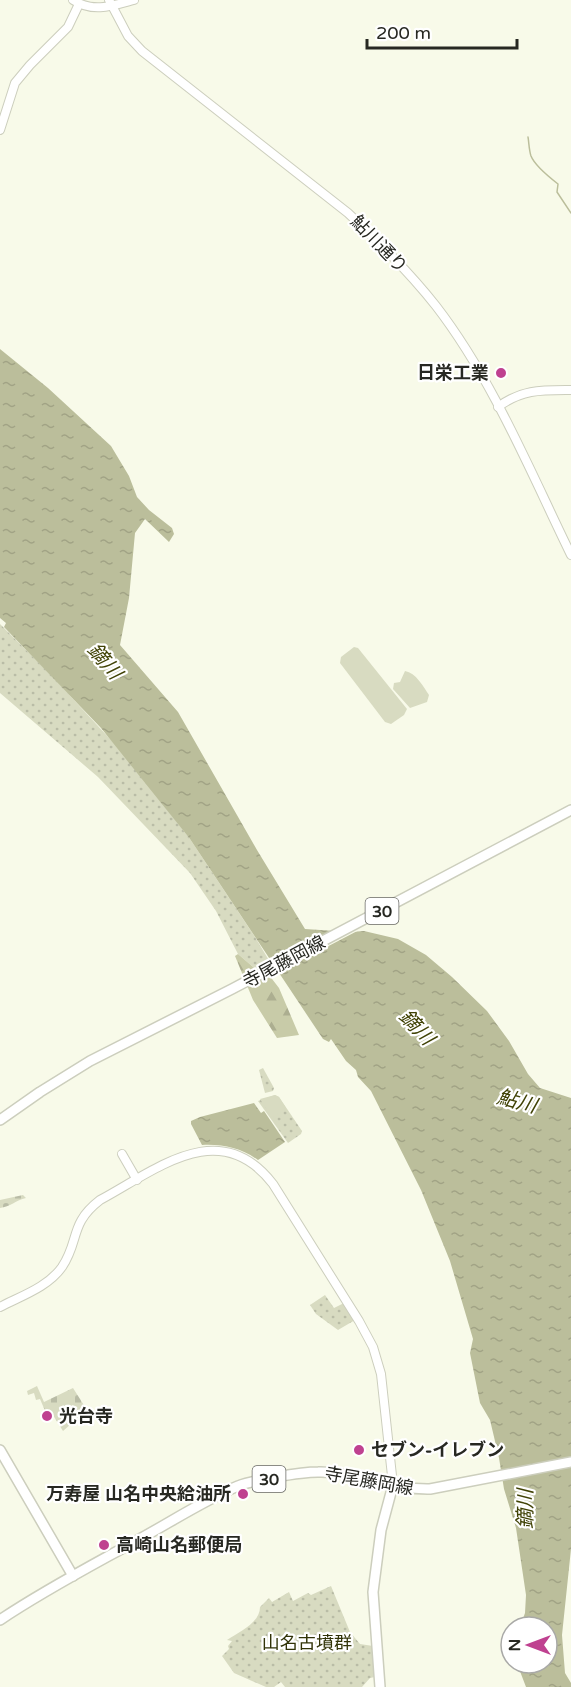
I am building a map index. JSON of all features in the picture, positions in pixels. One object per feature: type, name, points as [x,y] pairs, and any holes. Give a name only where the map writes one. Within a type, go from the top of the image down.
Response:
[{"type":"main road","name":"寺尾藤岡線","points":[[0,1120],[90,1061],[226,993],[571,810]]},
{"type":"main road","points":[[0,1450],[73,1576]]},
{"type":"main road","name":"寺尾藤岡線","points":[[0,1620],[73,1576],[238,1486],[316,1472],[343,1473],[414,1489],[430,1489],[571,1462]]},
{"type":"main road","points":[[380,1687],[373,1592],[381,1530],[393,1485]]},
{"type":"street","points":[[0,130],[15,84],[30,65],[68,27],[76,2],[98,9],[110,3],[134,0]]},
{"type":"street","name":"鮎川通り","points":[[110,3],[128,36],[142,51],[348,213],[375,238],[436,306],[498,407],[571,555]]},
{"type":"street","points":[[498,407],[506,401],[531,391],[571,390]]},
{"type":"street","points":[[0,1307],[54,1277],[65,1261],[77,1224],[87,1209],[100,1200],[186,1154],[211,1150],[240,1156],[250,1161],[267,1176],[354,1311],[373,1347],[381,1374],[393,1485]]},
{"type":"street","points":[[123,1154],[137,1180]]},
{"type":"green space","points":[[0,624],[123,753],[190,839],[276,972],[269,975],[259,972],[238,954],[216,911],[190,873],[98,777],[0,693]]},
{"type":"green space","points":[[354,647],[358,648],[407,709],[404,715],[391,724],[385,722],[340,663],[341,657]]},
{"type":"green space","points":[[405,671],[413,674],[422,684],[429,695],[427,702],[410,708],[393,689],[394,683],[400,682]]},
{"type":"green space","points":[[238,954],[259,972],[269,975],[279,988],[299,1035],[277,1038],[253,1000],[235,956]]},
{"type":"green space","points":[[263,1068],[274,1088],[273,1091],[265,1093],[259,1070]]},
{"type":"green space","points":[[275,1095],[279,1097],[302,1131],[288,1143],[258,1101]]},
{"type":"green space","points":[[275,1095],[286,1108],[272,1118],[260,1099]]},
{"type":"green space","points":[[23,1195],[26,1198],[0,1208],[0,1200]]},
{"type":"green space","points":[[325,1295],[334,1308],[344,1303],[355,1320],[338,1330],[316,1314],[310,1305]]},
{"type":"green space","points":[[37,1386],[44,1402],[73,1388],[87,1410],[63,1431],[51,1412],[46,1413],[40,1399],[36,1400],[34,1393],[28,1395],[27,1391]]},
{"type":"green space","name":"山名古墳群","points":[[331,1586],[350,1632],[360,1644],[373,1646],[375,1677],[370,1678],[362,1687],[285,1687],[281,1682],[274,1687],[266,1687],[234,1673],[222,1656],[229,1649],[228,1646],[232,1641],[227,1640],[257,1618],[260,1607],[269,1598],[272,1602],[289,1592],[293,1601],[308,1593],[311,1595]]},
{"type":"water","points":[[0,349],[48,388],[111,446],[129,476],[137,497],[172,528],[174,534],[169,542],[145,519],[135,533],[129,598],[120,645],[178,712],[305,929],[364,931],[398,939],[426,955],[487,1011],[509,1041],[528,1074],[540,1088],[571,1098],[571,1549],[562,1635],[565,1673],[571,1687],[526,1687],[521,1675],[559,1675],[559,1615],[524,1615],[526,1595],[516,1528],[504,1489],[490,1420],[480,1403],[470,1353],[473,1339],[450,1261],[421,1190],[371,1091],[331,1039],[329,1042],[323,1039],[190,839],[101,728],[4,627],[6,623],[0,618]]},
{"type":"water","points":[[254,1103],[261,1113],[264,1111],[285,1142],[258,1160],[245,1152],[232,1148],[202,1145],[191,1121]]},
{"type":"pier","points":[[339,927],[363,928],[275,974],[269,964]]},
{"type":"waterway","points":[[528,137],[533,160],[558,184],[557,192],[571,213]]},
{"type":"place","name":"日栄工業","points":[[501,373]]},
{"type":"place","name":"光台寺","points":[[47,1416]]},
{"type":"place","name":"セブン-イレブン","points":[[359,1450]]},
{"type":"place","name":"万寿屋 山名中央給油所","points":[[243,1494]]},
{"type":"place","name":"高崎山名郵便局","points":[[104,1545]]},
{"type":"water label","name":"鏑川","points":[[105,661]]},
{"type":"water label","name":"鏑川","points":[[417,1027]]},
{"type":"water label","name":"鮎川","points":[[517,1101]]},
{"type":"water label","name":"鏑川","points":[[525,1509]]}]
